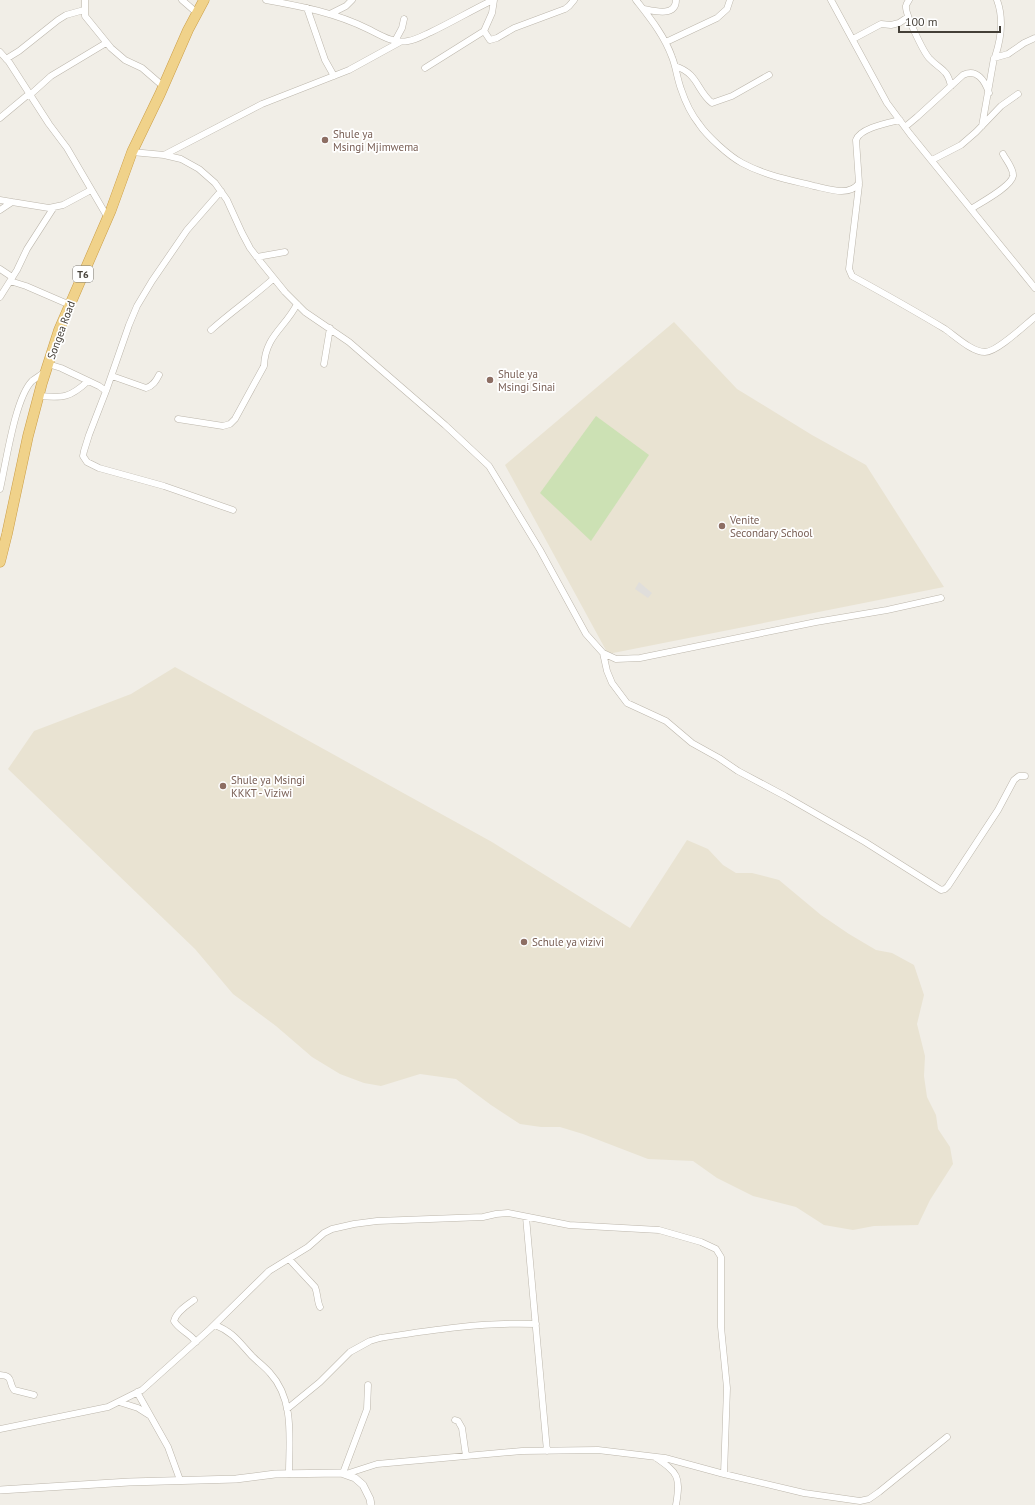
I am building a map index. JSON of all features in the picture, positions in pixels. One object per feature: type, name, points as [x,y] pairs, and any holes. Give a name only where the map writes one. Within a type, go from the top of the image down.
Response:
[{"type":"highway","name":"Songea Road","points":[[0,562],[28,436],[59,330],[108,218],[132,152],[164,87],[197,13],[205,0]]},
{"type":"street","points":[[85,0],[85,16],[88,22],[106,43],[125,60],[142,68],[164,87]]},
{"type":"street","points":[[182,0],[197,13]]},
{"type":"street","points":[[266,0],[330,14],[361,25],[397,41],[409,41],[427,34],[494,0]]},
{"type":"street","points":[[330,14],[346,6],[352,0]]},
{"type":"street","points":[[425,68],[484,31],[492,13],[494,0]]},
{"type":"street","points":[[484,31],[490,40],[497,38],[514,28],[565,9],[574,0]]},
{"type":"street","points":[[636,0],[644,9],[666,42],[675,66],[680,88],[692,114],[699,125],[730,156],[741,163],[782,178],[837,190],[851,190],[856,188],[859,183]]},
{"type":"street","points":[[644,9],[657,12],[666,12],[672,10],[676,4],[676,0]]},
{"type":"street","points":[[666,42],[717,18],[727,9],[730,0]]},
{"type":"street","points":[[831,0],[887,104],[1035,288]]},
{"type":"street","points":[[909,0],[906,6],[908,17],[923,49],[928,57],[948,74],[951,86]]},
{"type":"street","points":[[982,126],[1001,33],[1001,16],[997,0]]},
{"type":"street","points":[[307,8],[325,60],[334,76]]},
{"type":"street","points":[[6,59],[19,51],[58,20],[66,15],[84,10]]},
{"type":"street","points":[[853,39],[881,24],[891,25],[899,23],[908,17]]},
{"type":"street","points":[[164,155],[262,104],[349,70],[397,41],[404,19]]},
{"type":"street","points":[[995,57],[1008,54],[1035,38]]},
{"type":"street","points":[[0,118],[51,76],[106,43]]},
{"type":"street","points":[[0,52],[67,148],[108,218]]},
{"type":"street","points":[[675,66],[682,68],[692,75],[708,99],[712,102],[732,96],[769,75]]},
{"type":"street","points":[[905,127],[918,117],[963,75],[972,72],[977,75],[983,81],[989,93]]},
{"type":"street","points":[[932,160],[961,145],[1001,106],[1018,94]]},
{"type":"street","points":[[900,120],[863,131],[858,135],[856,140],[859,183],[849,269],[852,276],[946,330],[964,343],[984,352],[1000,345],[1035,317]]},
{"type":"street","points":[[132,152],[164,155],[181,159],[199,169],[215,183],[227,200],[242,233],[273,279],[305,312],[349,342],[434,415],[489,466],[540,550],[586,634],[603,653],[616,659],[640,658],[816,622],[887,610],[941,598]]},
{"type":"street","points":[[971,209],[995,194],[1011,180],[1013,176],[1012,170],[1003,154]]},
{"type":"street","points":[[0,200],[49,208],[63,205],[91,190]]},
{"type":"street","points":[[221,191],[187,230],[137,306],[84,450],[84,456],[87,462],[124,476],[164,486],[233,510]]},
{"type":"street","points":[[0,210],[12,202]]},
{"type":"street","points":[[0,297],[27,248],[54,207]]},
{"type":"street","points":[[257,257],[285,252]]},
{"type":"street","points":[[0,269],[11,279],[60,302],[70,305]]},
{"type":"street","points":[[211,330],[226,316],[255,295],[273,279]]},
{"type":"street","points":[[178,419],[223,426],[230,424],[235,419],[264,366],[264,357],[268,344],[298,304]]},
{"type":"street","points":[[324,364],[330,328]]},
{"type":"street","points":[[0,488],[17,412],[25,393],[32,382],[47,368],[61,368],[99,386],[106,391]]},
{"type":"street","points":[[112,376],[146,388],[151,387],[159,375]]},
{"type":"street","points":[[39,396],[64,397],[74,393],[88,381]]},
{"type":"street","points":[[603,653],[606,671],[612,684],[627,703],[666,721],[692,743],[719,758],[738,771],[865,842],[941,890],[948,886],[998,810],[1014,780],[1019,776],[1025,776]]},
{"type":"street","points":[[0,1429],[108,1407],[138,1392],[215,1325],[269,1271],[308,1247],[324,1233],[354,1224],[377,1221],[483,1217],[508,1213],[569,1225],[659,1230],[701,1242],[716,1249],[721,1257],[721,1327],[727,1388],[724,1474]]},
{"type":"street","points":[[526,1217],[547,1451]]},
{"type":"street","points":[[289,1259],[315,1287],[320,1307]]},
{"type":"street","points":[[194,1300],[175,1317],[174,1321],[179,1327],[192,1336],[196,1342]]},
{"type":"street","points":[[287,1409],[320,1382],[350,1352],[370,1341],[380,1338],[463,1326],[507,1323],[536,1324]]},
{"type":"street","points":[[215,1325],[235,1336],[260,1365],[270,1373],[285,1398],[287,1409],[289,1474]]},
{"type":"street","points":[[0,1375],[8,1376],[14,1390],[34,1395]]},
{"type":"street","points":[[344,1473],[367,1409],[368,1385]]},
{"type":"street","points":[[138,1392],[168,1446],[180,1480]]},
{"type":"street","points":[[119,1402],[138,1408],[150,1416]]},
{"type":"street","points":[[455,1420],[458,1421],[462,1428],[466,1456]]},
{"type":"street","points":[[0,1490],[180,1480],[236,1479],[289,1474],[344,1473],[377,1464],[522,1451],[598,1450],[666,1458],[724,1474],[804,1493],[860,1501],[868,1499],[879,1492],[947,1437]]},
{"type":"street","points":[[654,1457],[673,1470],[676,1476],[678,1486],[676,1505]]},
{"type":"street","points":[[344,1473],[355,1478],[363,1485],[370,1499],[371,1505]]},
{"type":"shaded area","name":"Venite Secondary School","points":[[674,322],[737,389],[812,435],[866,465],[944,587],[608,654],[505,465]]},
{"type":"shaded area","points":[[639,582],[652,593],[648,598],[635,589]]},
{"type":"shaded area","name":"Schule ya vizivi","points":[[175,667],[492,842],[630,928],[687,840],[708,849],[723,865],[736,873],[752,873],[779,880],[821,915],[849,934],[876,950],[892,953],[914,965],[924,995],[917,1024],[925,1056],[924,1076],[927,1097],[936,1115],[938,1129],[950,1147],[953,1164],[930,1200],[918,1225],[874,1226],[853,1230],[824,1225],[796,1207],[753,1196],[717,1178],[693,1161],[648,1159],[583,1134],[560,1127],[541,1127],[520,1124],[456,1079],[420,1074],[381,1086],[364,1083],[340,1074],[312,1057],[276,1026],[233,994],[195,949],[8,769],[34,731],[131,694]]},
{"type":"green space","points":[[596,416],[649,455],[591,541],[540,493]]},
{"type":"place","name":"Shule ya Msingi Mjimwema","points":[[325,140]]},
{"type":"place","name":"Shule ya Msingi Sinai","points":[[490,380]]},
{"type":"place","name":"Venite Secondary School","points":[[722,526]]},
{"type":"place","name":"Shule ya Msingi KKKT - Viziwi","points":[[223,786]]},
{"type":"place","name":"Schule ya vizivi","points":[[524,942]]}]
